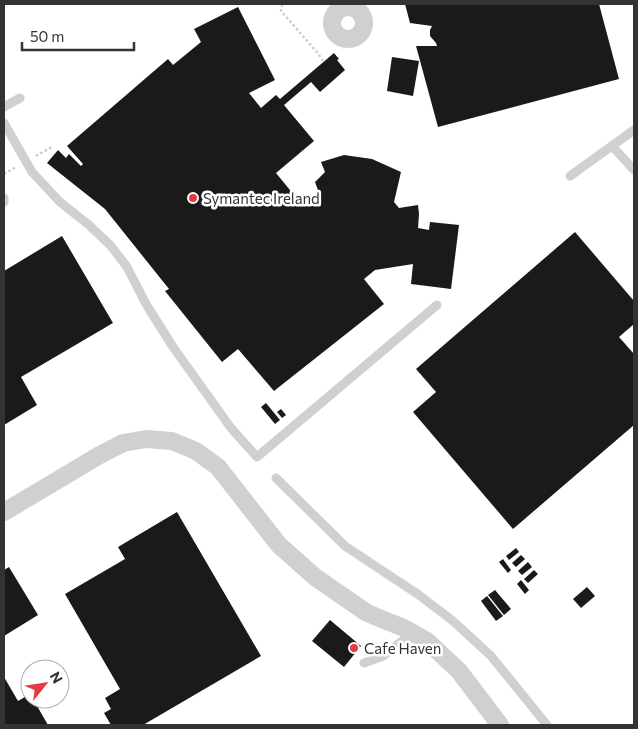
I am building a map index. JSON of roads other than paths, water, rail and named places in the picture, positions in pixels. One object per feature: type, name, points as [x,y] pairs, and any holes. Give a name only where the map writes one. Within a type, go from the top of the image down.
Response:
[{"type":"street","points":[[4,512],[123,443],[146,439],[172,441],[196,451],[218,467],[279,545],[315,577],[367,613],[428,641],[459,671],[500,725]]},
{"type":"lane","points":[[4,107],[20,98]]},
{"type":"lane","points":[[4,123],[32,172],[60,202],[89,225],[111,246],[127,267],[146,304],[173,347],[231,428],[257,457],[437,305]]},
{"type":"lane","points":[[570,176],[634,130]]},
{"type":"lane","points":[[612,146],[634,170]]},
{"type":"lane","points":[[276,478],[345,546],[419,595],[453,621],[491,656],[547,725]]},
{"type":"lane","points":[[364,663],[383,656],[412,633]]},
{"type":"place","name":"Symantec Ireland","points":[[193,198]]},
{"type":"place","name":"Cafe Haven","points":[[354,648]]}]
